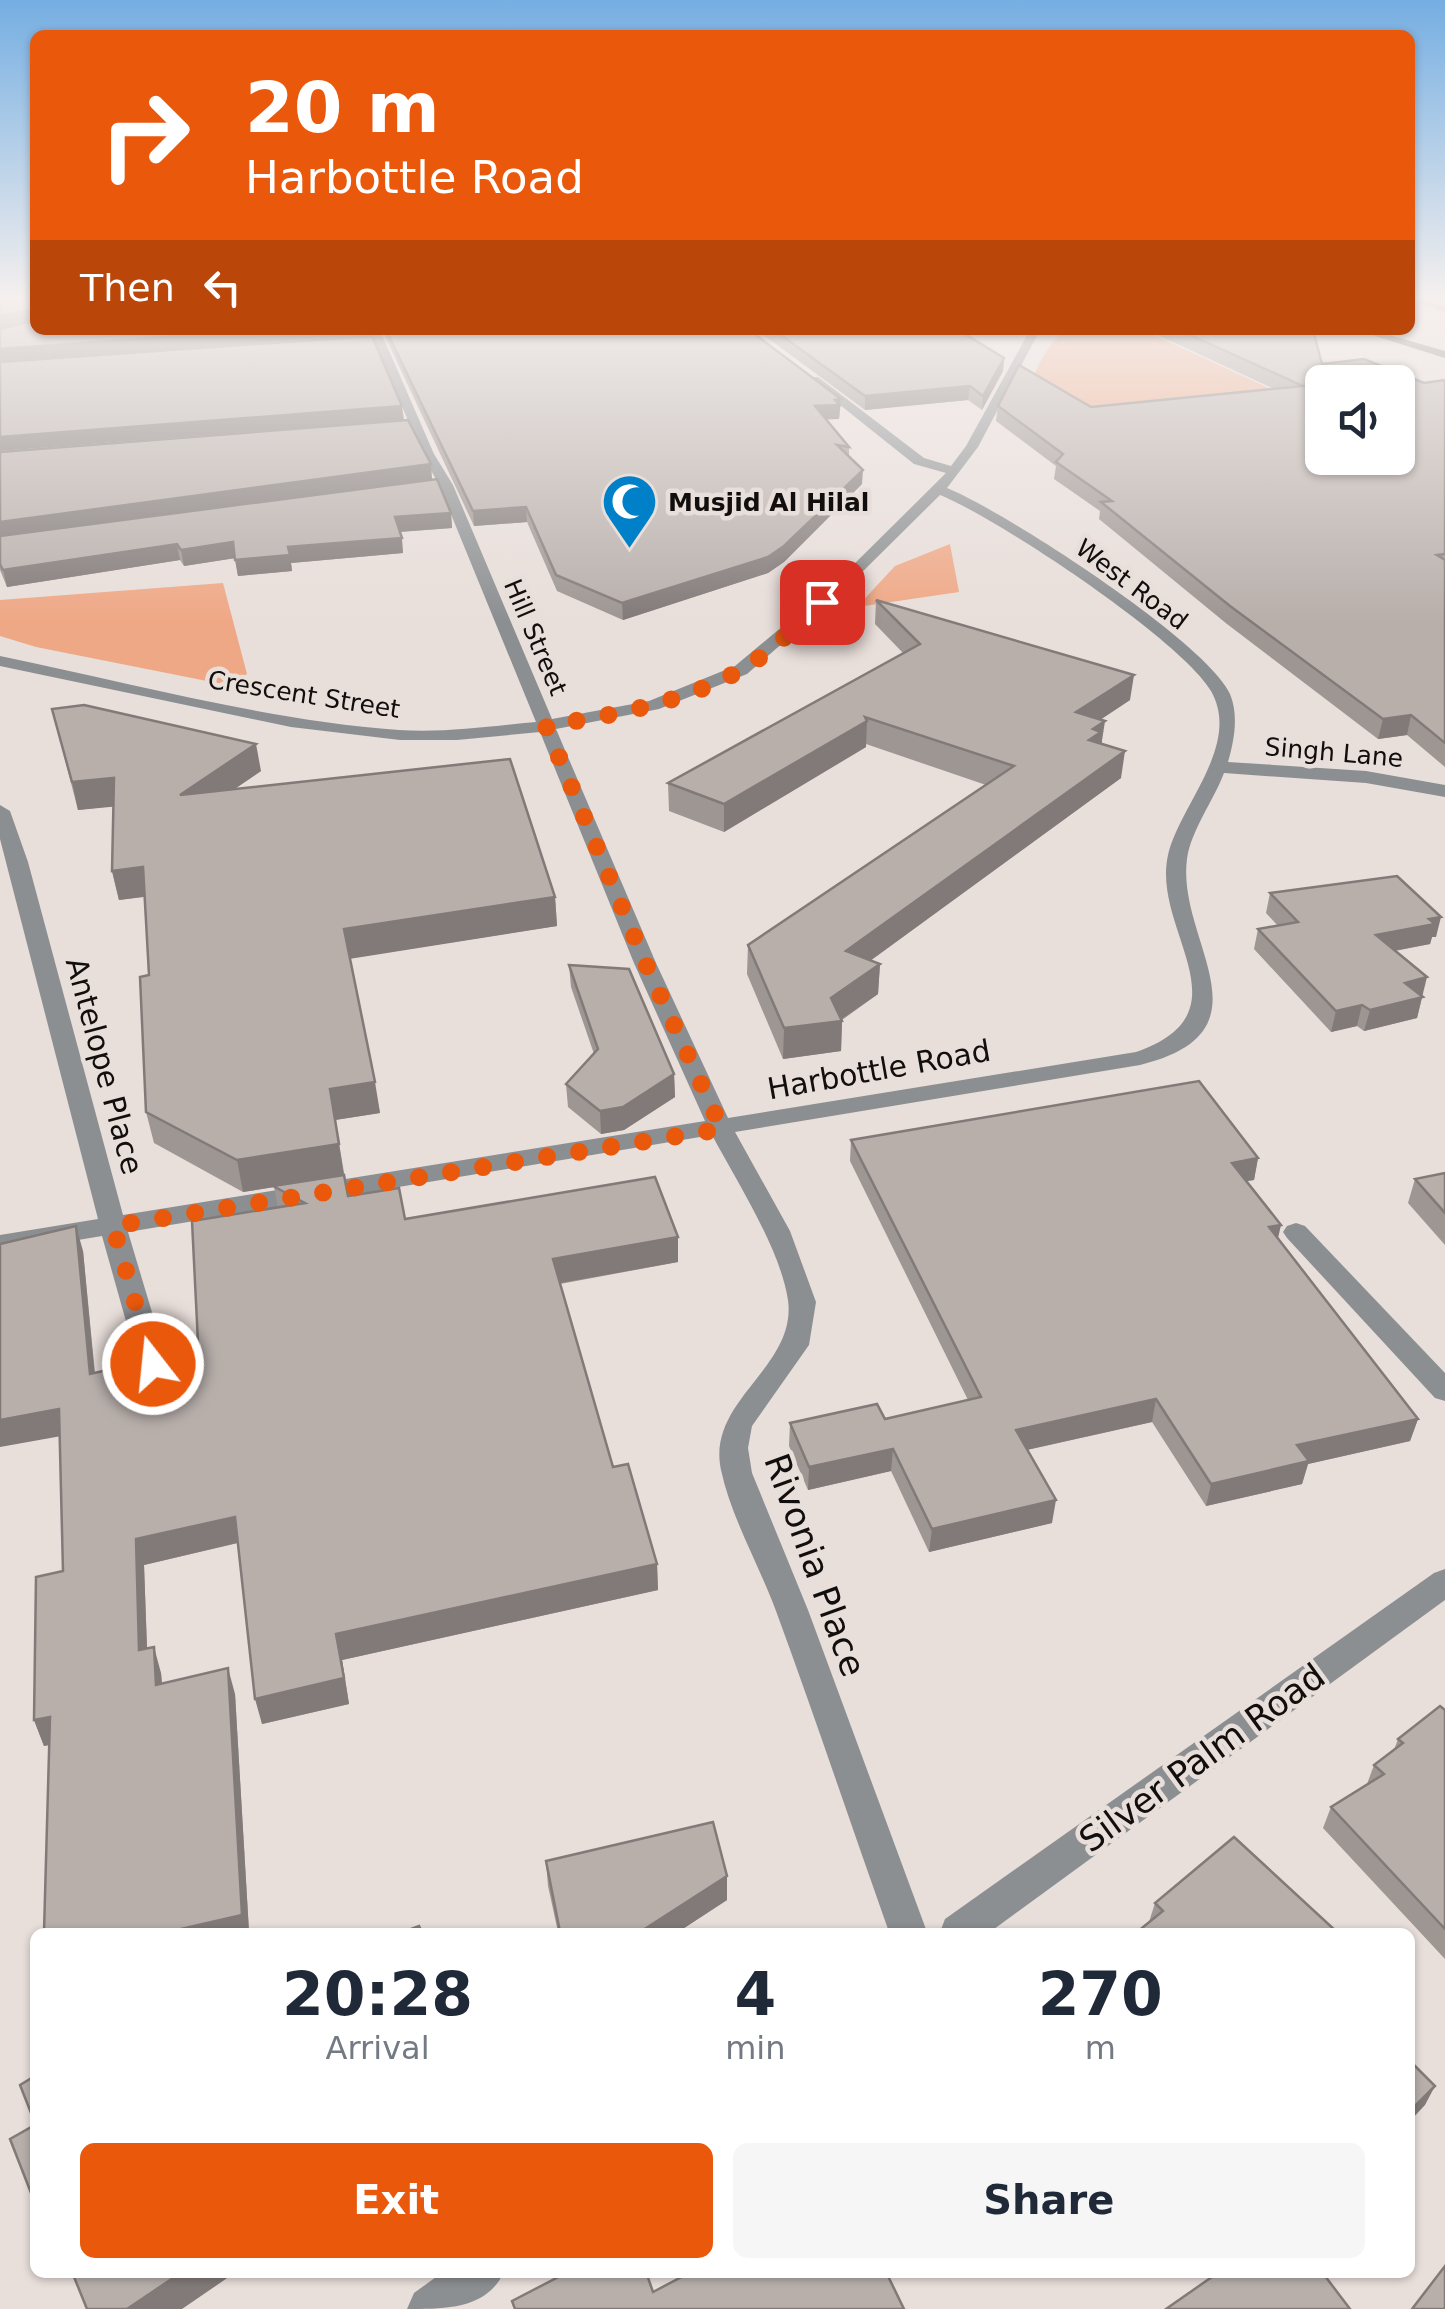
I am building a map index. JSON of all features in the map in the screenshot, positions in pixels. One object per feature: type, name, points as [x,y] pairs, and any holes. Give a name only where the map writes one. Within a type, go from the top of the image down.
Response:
[{"type":"street","name":"Hill Street","points":[[400,406],[546,726],[645,962],[722,1129]]},
{"type":"street","points":[[847,406],[908,453],[953,471]]},
{"type":"street","name":"Crescent Street","points":[[0,661],[336,729],[419,735],[546,726],[653,706],[741,670],[842,584],[938,489],[972,447],[995,406]]},
{"type":"street","name":"West Road","points":[[938,489],[995,516],[1148,625],[1206,674],[1220,689],[1224,705],[1217,767]]},
{"type":"street","name":"Singh Lane","points":[[1217,767],[1366,777],[1445,791]]},
{"type":"street","name":"Harbottle Road","points":[[0,1244],[722,1129],[1081,1068],[1167,1049],[1200,1017],[1203,983],[1177,896],[1177,856],[1217,767]]},
{"type":"street","name":"Antelope Place","points":[[0,811],[18,862],[113,1226],[162,1396]]},
{"type":"street","name":"Rivonia Place","points":[[722,1129],[777,1231],[802,1302],[796,1345],[738,1424],[733,1448],[736,1473],[805,1646],[907,1928]]},
{"type":"street","points":[[1296,1232],[1445,1392]]},
{"type":"street","name":"Silver Palm Road","points":[[965,1928],[1445,1582]]},
{"type":"street","points":[[430,2309],[474,2278]]},
{"type":"shaded area","points":[[1025,406],[1137,406],[1022,418]]},
{"type":"shaded area","points":[[950,544],[959,592],[857,607],[895,566]]},
{"type":"shaded area","points":[[223,583],[247,674],[227,685],[36,647],[0,636],[0,600]]},
{"type":"building","points":[[0,406],[402,406],[0,437]]},
{"type":"building","points":[[422,406],[821,406],[815,406],[849,447],[837,445],[863,470],[768,557],[622,603],[556,575],[526,507],[473,511]]},
{"type":"building","points":[[998,406],[1305,406],[1305,475],[1415,475],[1415,406],[1445,406],[1445,554],[1437,555],[1445,560],[1445,743],[1411,715],[1383,719],[1230,606],[1101,502],[1112,501],[1056,462],[1063,454]]},
{"type":"building","points":[[408,420],[431,464],[0,522],[0,452]]},
{"type":"building","points":[[437,479],[451,513],[395,517],[402,538],[288,547],[290,555],[235,560],[233,542],[181,550],[177,544],[3,570],[0,564],[0,536]]},
{"type":"building","points":[[876,600],[1134,675],[1076,712],[1105,721],[1093,729],[1101,732],[1089,740],[1125,751],[846,951],[880,964],[831,998],[842,1021],[784,1028],[748,945],[1014,766],[865,717],[867,721],[724,804],[668,783],[920,644]]},
{"type":"building","points":[[84,705],[256,744],[180,795],[510,759],[555,897],[344,929],[375,1082],[330,1089],[339,1144],[237,1160],[146,1112],[140,977],[149,975],[143,867],[112,871],[114,778],[72,782],[52,709]]},
{"type":"building","points":[[1397,876],[1441,917],[1429,919],[1435,924],[1376,935],[1427,977],[1405,983],[1423,997],[1370,1010],[1362,1005],[1336,1011],[1258,929],[1298,922],[1270,893]]},
{"type":"building","points":[[569,965],[629,969],[674,1074],[623,1107],[600,1111],[566,1084],[598,1049]]},
{"type":"building","points":[[1199,1081],[1258,1158],[1232,1163],[1281,1225],[1269,1227],[1418,1419],[1297,1445],[1309,1461],[1211,1484],[1156,1399],[1016,1430],[1056,1500],[932,1529],[893,1449],[809,1467],[790,1423],[877,1404],[885,1419],[981,1397],[851,1140]]},
{"type":"building","points":[[1445,1173],[1445,1213],[1415,1179]]},
{"type":"building","points":[[344,1175],[348,1196],[399,1188],[405,1219],[655,1177],[678,1237],[553,1259],[613,1467],[628,1464],[657,1564],[336,1634],[344,1678],[255,1699],[235,1517],[136,1539],[139,1650],[154,1647],[156,1685],[228,1668],[242,1915],[185,1928],[44,1928],[50,1717],[34,1720],[36,1577],[63,1571],[59,1409],[0,1420],[0,1244],[76,1226],[90,1374],[134,1364],[142,1380],[156,1384],[174,1373],[170,1355],[185,1352],[185,1345],[198,1343],[192,1221],[305,1203],[273,1186]]},
{"type":"building","points":[[1440,1706],[1445,1710],[1445,1929],[1331,1807],[1384,1774],[1374,1765],[1403,1743],[1398,1739]]},
{"type":"building","points":[[713,1822],[727,1876],[646,1928],[559,1928],[546,1861]]},
{"type":"building","points":[[1234,1837],[1333,1928],[1142,1928],[1163,1911],[1155,1903]]},
{"type":"building","points":[[1415,2066],[1435,2086],[1415,2106]]},
{"type":"building","points":[[30,2079],[30,2110],[20,2085]]},
{"type":"building","points":[[30,2128],[30,2190],[10,2139]]},
{"type":"building","points":[[1445,2266],[1445,2309],[1412,2309]]},
{"type":"building","points":[[74,2278],[173,2278],[127,2309],[87,2309]]},
{"type":"building","points":[[556,2278],[648,2278],[653,2292],[680,2278],[889,2278],[904,2309],[515,2309],[512,2301]]},
{"type":"building","points":[[1210,2278],[1327,2278],[1350,2309],[1166,2309]]},
{"type":"place","name":"Musjid Al Hilal","points":[[629,551]]},
{"type":"route","points":[[153,1364],[113,1226],[722,1129],[645,962],[546,726],[653,706],[700,689],[741,670],[822,602]]}]
